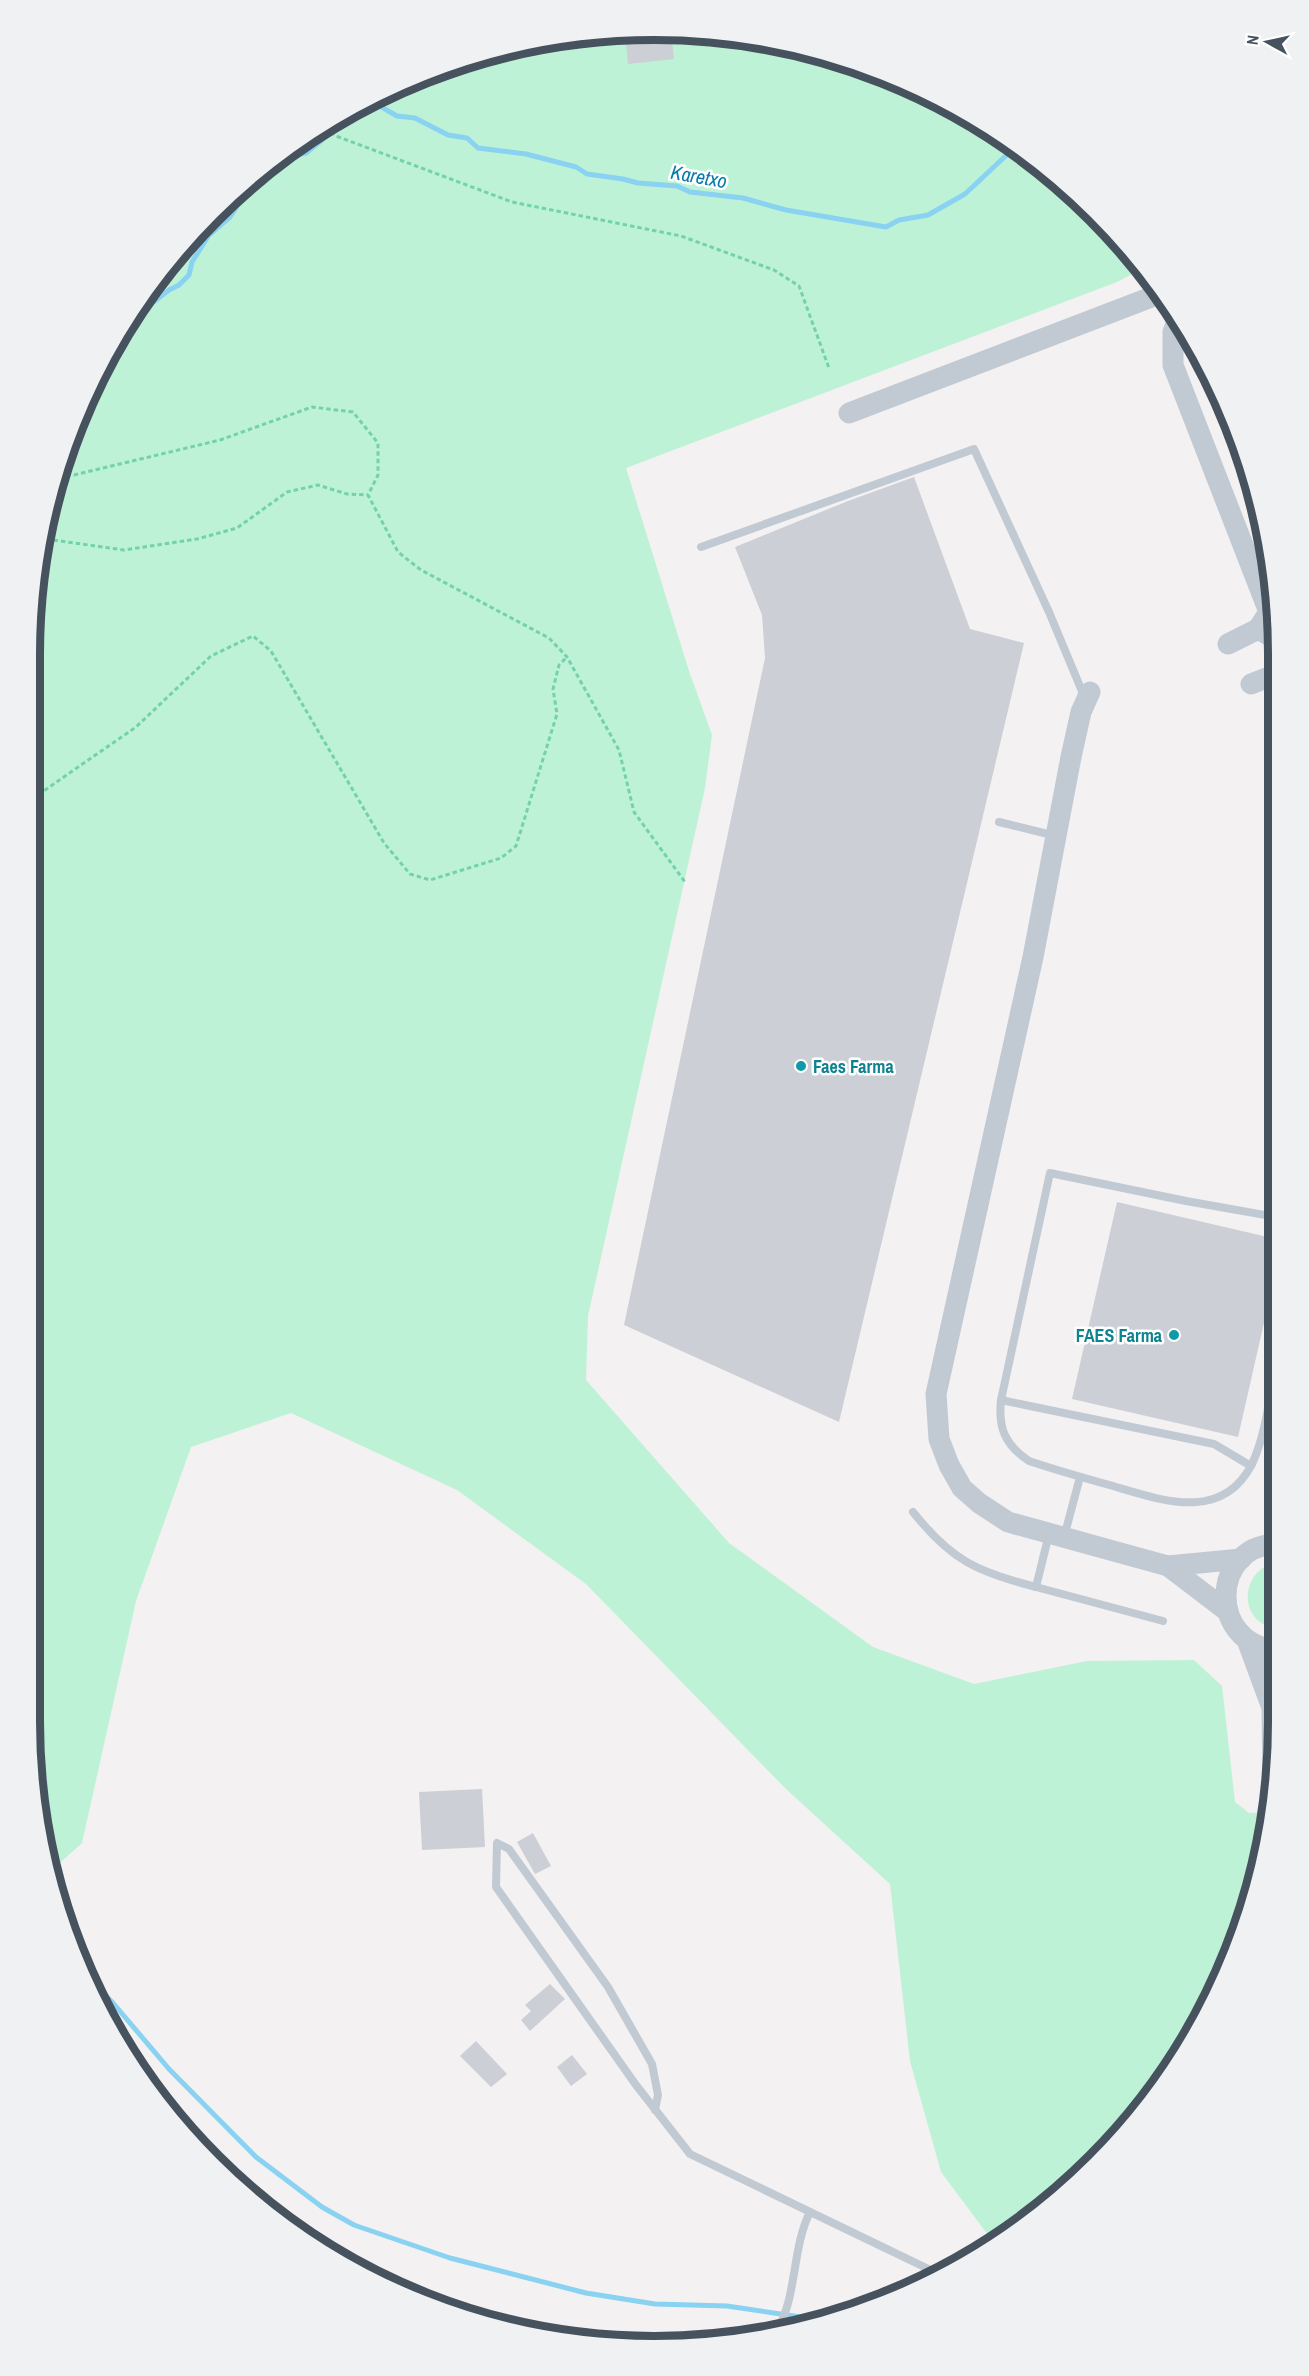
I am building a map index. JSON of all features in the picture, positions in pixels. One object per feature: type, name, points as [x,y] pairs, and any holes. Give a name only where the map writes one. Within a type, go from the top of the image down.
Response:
[{"type":"street","points":[[849,412],[1153,296]]},
{"type":"street","points":[[1174,329],[1173,365],[1266,604]]},
{"type":"street","points":[[1228,644],[1266,634]]},
{"type":"street","points":[[1251,684],[1268,677]]},
{"type":"street","points":[[1088,697],[1081,712],[1033,957],[936,1394],[939,1439],[949,1465],[962,1488],[979,1503],[1008,1522],[1168,1566],[1241,1559]]},
{"type":"street","points":[[1227,1611],[1228,1578],[1241,1559],[1260,1547],[1268,1546]]},
{"type":"street","points":[[1168,1566],[1227,1611],[1238,1632],[1247,1640],[1268,1648]]},
{"type":"street","points":[[1247,1640],[1268,1687]]},
{"type":"lane","points":[[701,546],[974,449],[1088,697]]},
{"type":"lane","points":[[999,822],[1056,836]]},
{"type":"lane","points":[[1268,1216],[1050,1173],[999,1418],[1004,1434],[1016,1452],[1029,1461],[1172,1503],[1190,1503],[1209,1501],[1227,1492],[1251,1466],[1259,1446],[1268,1404]]},
{"type":"lane","points":[[1001,1400],[1214,1444],[1251,1466]]},
{"type":"lane","points":[[1036,1587],[1080,1477]]},
{"type":"lane","points":[[913,1512],[945,1548],[961,1559],[1001,1578],[1163,1621]]},
{"type":"lane","points":[[655,2110],[658,2096],[652,2064],[608,1987],[508,1849],[497,1844],[496,1887],[655,2110],[690,2154],[930,2270]]},
{"type":"lane","points":[[783,2322],[803,2226],[810,2212]]},
{"type":"path","points":[[332,133],[512,202],[681,236],[774,270],[799,286],[829,368]]},
{"type":"path","points":[[1195,372],[1200,374]]},
{"type":"path","points":[[68,474],[74,475],[220,440],[312,407],[353,412],[378,442],[378,475],[368,495]]},
{"type":"path","points":[[51,540],[124,550],[197,539],[237,528],[287,492],[318,485],[347,494],[368,495]]},
{"type":"path","points":[[368,495],[398,552],[421,570],[549,638],[567,657],[619,750],[634,812],[685,882]]},
{"type":"path","points":[[40,793],[136,727],[211,656],[253,636],[271,651],[384,843],[410,874],[430,880],[501,858],[516,846],[557,714],[553,689],[559,665],[567,657]]},
{"type":"green space","points":[[654,40],[695,42],[774,52],[813,61],[889,87],[926,104],[996,144],[1028,167],[1089,220],[1135,273],[1117,282],[626,468],[689,671],[712,735],[705,788],[588,1316],[586,1380],[729,1543],[873,1647],[974,1684],[1087,1661],[1194,1660],[1222,1686],[1235,1802],[1249,1813],[1261,1812],[1248,1880],[1236,1919],[1205,1993],[1165,2063],[1116,2126],[1089,2156],[1059,2183],[1028,2209],[989,2236],[941,2172],[910,2061],[890,1884],[786,1789],[586,1584],[457,1490],[291,1413],[191,1447],[136,1601],[82,1843],[58,1865],[46,1802],[40,1722],[40,654],[46,574],[61,496],[87,420],[104,383],[144,313],[167,281],[220,220],[250,193],[313,144],[348,123],[420,87],[457,73],[535,52],[574,46]]},
{"type":"green space","points":[[1268,1566],[1268,1626],[1255,1617],[1249,1607],[1248,1596],[1255,1575]]},
{"type":"building","points":[[626,41],[672,41],[674,59],[628,64]]},
{"type":"building","name":"Faes Farma","points":[[914,477],[970,629],[1024,643],[839,1422],[624,1325],[765,658],[762,615],[735,547]]},
{"type":"building","name":"FAES Farma","points":[[1117,1202],[1268,1237],[1268,1305],[1238,1437],[1072,1399]]},
{"type":"building","points":[[482,1789],[485,1847],[422,1850],[419,1792]]},
{"type":"building","points":[[533,1833],[551,1866],[535,1874],[517,1842]]},
{"type":"building","points":[[550,1984],[565,1999],[530,2031],[521,2020],[531,2011],[525,2005]]},
{"type":"building","points":[[476,2041],[507,2074],[491,2087],[460,2056]]},
{"type":"building","points":[[572,2055],[587,2074],[571,2086],[557,2067]]},
{"type":"waterway","name":"Karetxo","points":[[379,106],[397,116],[415,118],[448,135],[467,138],[478,148],[526,154],[576,167],[587,174],[638,183],[677,186],[690,192],[743,198],[786,210],[886,227],[899,220],[928,215],[965,194],[1009,153]]},
{"type":"waterway","points":[[298,155],[306,153],[324,137]]},
{"type":"waterway","points":[[150,305],[179,285],[189,275],[192,262],[209,235],[230,217],[240,202]]},
{"type":"waterway","points":[[105,1995],[169,2069],[256,2157],[322,2207],[354,2225],[450,2258],[586,2293],[655,2304],[727,2306],[803,2317]]},
{"type":"place","name":"Faes Farma","points":[[801,1066]]},
{"type":"place","name":"FAES Farma","points":[[1174,1335]]}]
